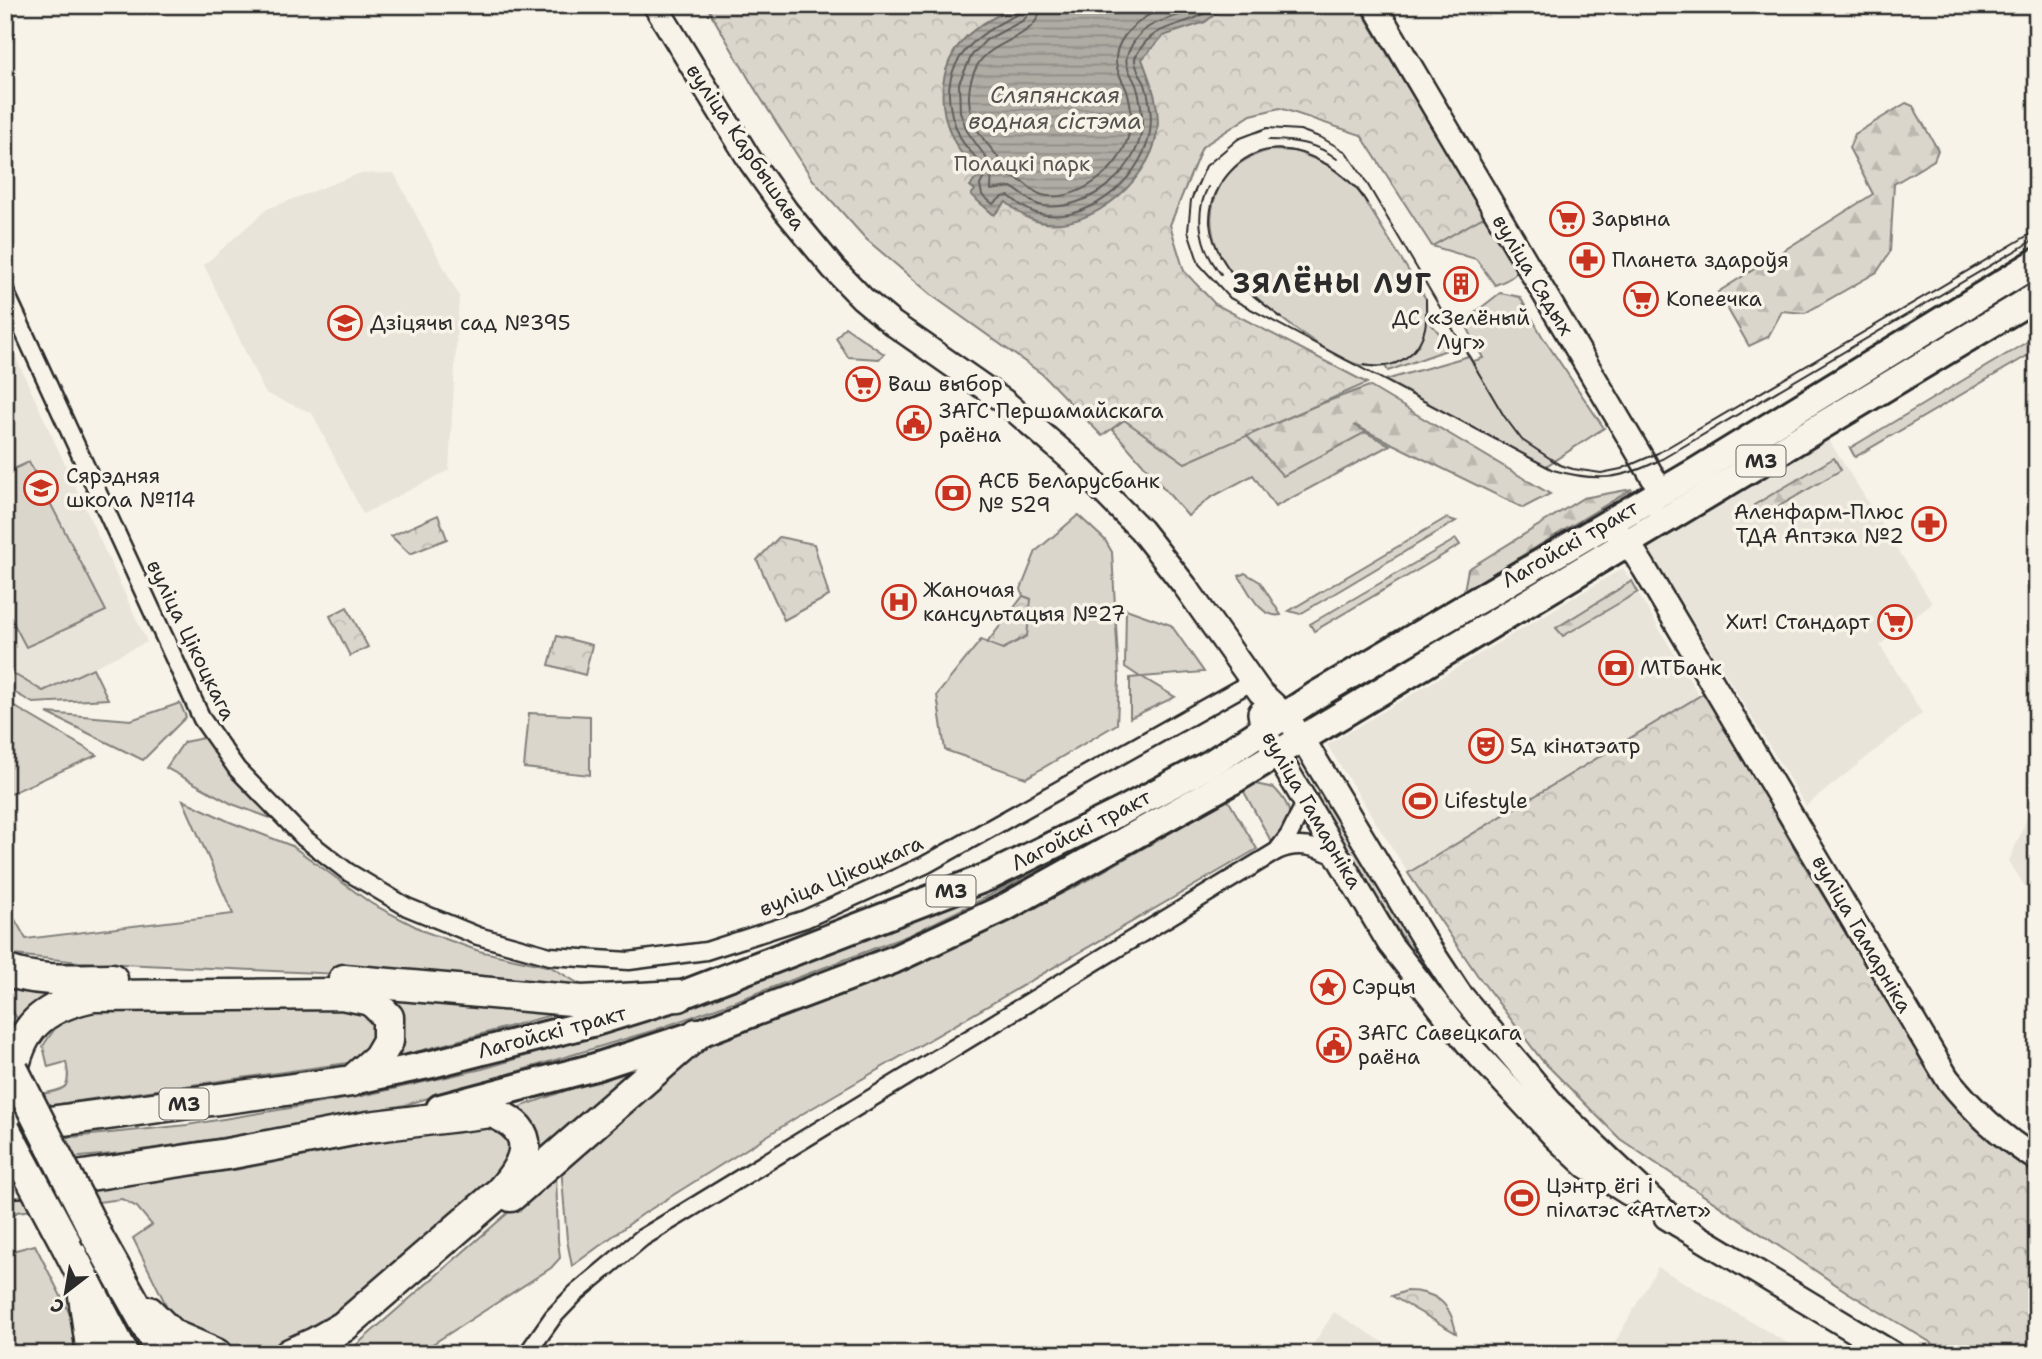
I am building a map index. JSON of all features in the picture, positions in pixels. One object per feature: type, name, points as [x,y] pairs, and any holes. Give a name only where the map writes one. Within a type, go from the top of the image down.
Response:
[{"type":"highway","points":[[5,970],[18,975],[69,979],[341,979],[582,1000],[679,996]]},
{"type":"highway","points":[[163,1354],[98,1238],[9,1064],[22,1042],[37,1021],[51,1009],[93,996],[342,994],[371,1000],[388,1017],[388,1041],[378,1058],[352,1081]]},
{"type":"highway","points":[[332,1354],[696,1034]]},
{"type":"highway","name":"Лагойскі тракт","points":[[9,1129],[352,1081]]},
{"type":"highway","points":[[290,1354],[343,1327],[500,1192],[517,1173],[524,1157],[524,1142],[516,1127],[505,1117],[491,1112],[368,1127]]},
{"type":"highway","name":"Лагойскі тракт","points":[[5,1182],[57,1180],[227,1154],[368,1127]]},
{"type":"highway","points":[[9,1129],[123,1354]]},
{"type":"highway","points":[[78,1268],[86,1304],[92,1354]]},
{"type":"highway","points":[[128,1289],[172,1335],[216,1354]]},
{"type":"main road","name":"вуліца Карбышава","points":[[655,5],[751,162],[797,226],[833,268],[862,298],[892,323],[1005,402],[1073,461],[1141,530],[1185,586],[1256,687]]},
{"type":"main road","name":"вуліца Сядых","points":[[1374,5],[1661,491]]},
{"type":"main road","name":"Лагойскі тракт","points":[[352,1081],[432,1064],[592,1023],[679,996],[990,876],[1212,763],[1274,722],[2034,265]]},
{"type":"main road","name":"Лагойскі тракт","points":[[368,1127],[595,1067],[696,1034],[893,960],[1006,907],[1087,864],[1277,754],[2037,296]]},
{"type":"main road","points":[[1600,526],[1611,528],[1627,541],[1637,519],[1661,491]]},
{"type":"main road","name":"вуліца Гамарніка","points":[[1627,541],[1947,1078],[1987,1123],[2037,1159]]},
{"type":"main road","name":"вуліца Гамарніка","points":[[1256,687],[1274,722],[1277,754],[1337,857],[1401,958],[1469,1045],[1554,1136],[1586,1166],[1893,1354]]},
{"type":"main road","name":"вуліца Гамарніка","points":[[1274,722],[1302,738],[1459,993],[1557,1109],[1678,1224]]},
{"type":"main road","points":[[1401,958],[1417,961],[1423,953],[1424,940]]},
{"type":"street","name":"вуліца Цікоцкага","points":[[5,291],[202,719],[237,769],[304,838],[348,872],[407,907],[478,936],[550,956],[629,961],[706,951],[805,919],[925,865],[1256,687]]},
{"type":"street","points":[[1277,851],[1289,835],[1305,803]]},
{"type":"street","points":[[527,1354],[552,1317],[575,1294],[642,1238],[1277,851],[1285,847],[1306,845],[1337,857]]},
{"type":"shaded area","name":"Дзіцячы сад №395","points":[[394,173],[459,296],[449,470],[363,514],[312,413],[265,393],[204,265],[267,209],[358,174]]},
{"type":"shaded area","name":"Сярэдняя школа №114","points":[[5,334],[147,642],[43,691],[5,669]]},
{"type":"shaded area","points":[[1828,439],[1932,603],[1880,645],[1922,713],[1806,806],[1648,548]]},
{"type":"shaded area","points":[[1623,568],[1700,697],[1408,873],[1327,745]]},
{"type":"shaded area","points":[[2037,795],[2037,906],[2009,861]]},
{"type":"shaded area","points":[[1658,1267],[1806,1354],[1608,1354]]},
{"type":"shaded area","points":[[1334,1312],[1403,1354],[1307,1354]]},
{"type":"green space","name":"Полацкі парк","points":[[706,5],[1358,5],[1485,216],[1432,246],[1361,135],[1280,108],[1251,115],[1202,147],[1170,225],[1184,271],[1215,304],[1367,383],[1185,463],[1124,420],[1102,436],[1042,374],[934,297],[866,239],[813,180],[753,86]]},
{"type":"green space","points":[[1906,103],[1913,106],[1938,150],[1934,160],[1894,184],[1890,252],[1877,272],[1805,313],[1782,311],[1768,337],[1749,346],[1718,292],[1873,194],[1849,148],[1855,134]]},
{"type":"green space","points":[[1270,150],[1295,151],[1327,164],[1358,189],[1426,299],[1426,318],[1452,348],[1388,371],[1385,366],[1357,364],[1297,330],[1239,280],[1225,263],[1214,240],[1211,217],[1214,201],[1224,179],[1235,167],[1254,155]]},
{"type":"green space","points":[[1485,216],[1497,228],[1520,266],[1513,276],[1495,285],[1476,259],[1432,246]]},
{"type":"green space","points":[[1500,293],[1520,297],[1542,336],[1604,428],[1546,466],[1385,380],[1469,356],[1474,364],[1474,361],[1483,358],[1464,321]]},
{"type":"green space","points":[[845,327],[884,354],[879,359],[848,357],[836,338]]},
{"type":"green space","points":[[2037,336],[2037,350],[1855,457],[1850,448]]},
{"type":"green space","points":[[1369,386],[1550,494],[1523,508],[1354,425],[1366,432],[1283,476],[1247,436]]},
{"type":"green space","points":[[1315,406],[1390,445],[1275,507],[1253,475],[1210,498],[1188,516],[1112,429],[1124,420]]},
{"type":"green space","points":[[1834,458],[1841,470],[1761,517],[1754,505]]},
{"type":"green space","points":[[29,462],[106,611],[26,647],[5,607],[5,473]]},
{"type":"green space","points":[[1632,489],[1464,591],[1468,569],[1583,498]]},
{"type":"green space","points":[[438,515],[447,539],[410,554],[391,536]]},
{"type":"green space","points":[[1078,515],[1105,540],[1112,552],[1119,679],[1117,724],[1026,778],[945,750],[937,695],[981,640],[1003,649],[1031,599],[1023,596],[1021,589],[1036,551]]},
{"type":"green space","points":[[1446,518],[1456,521],[1300,614],[1289,611]]},
{"type":"green space","points":[[779,537],[814,544],[829,596],[784,620],[757,560]]},
{"type":"green space","points":[[1456,539],[1460,545],[1314,631],[1310,624]]},
{"type":"green space","points":[[1245,573],[1260,582],[1281,615],[1267,613],[1256,603],[1239,576]]},
{"type":"green space","points":[[1632,581],[1638,592],[1563,636],[1556,628]]},
{"type":"green space","points":[[1023,596],[1031,599],[1027,636],[1003,649],[987,643]]},
{"type":"green space","points":[[347,607],[368,647],[350,656],[330,616]]},
{"type":"green space","points":[[1126,609],[1171,625],[1204,672],[1142,677],[1175,697],[1130,718],[1130,678],[1140,677],[1125,667]]},
{"type":"green space","points":[[557,636],[592,645],[585,675],[549,665]]},
{"type":"green space","points":[[93,668],[108,699],[33,703],[5,687],[5,669],[43,691]]},
{"type":"green space","points":[[1706,692],[1801,860],[1939,1086],[1980,1127],[2037,1167],[2037,1354],[1950,1354],[1847,1292],[1620,1139],[1541,1059],[1478,976],[1408,873]]},
{"type":"green space","points":[[5,701],[97,755],[5,796]]},
{"type":"green space","points":[[180,703],[186,717],[143,760],[47,713],[131,720]]},
{"type":"green space","points":[[529,713],[590,716],[590,775],[524,768]]},
{"type":"green space","points":[[208,737],[276,820],[232,804],[166,768],[184,742]]},
{"type":"green space","points":[[1255,784],[1274,788],[1288,809],[1285,828],[1271,841],[1243,790]]},
{"type":"green space","points":[[1321,792],[1415,945],[1414,950],[1410,949],[1362,874],[1316,796]]},
{"type":"green space","points":[[183,800],[292,846],[372,904],[426,932],[479,951],[551,967],[581,985],[79,962],[5,954],[5,902],[26,939],[233,914]]},
{"type":"green space","points":[[1228,800],[1257,849],[802,1114],[643,1214],[572,1266],[567,1240],[561,1166],[707,1042],[942,951],[1075,887]]},
{"type":"green space","points":[[1053,858],[1055,863],[912,934],[755,994],[655,1030],[405,1105],[272,1130],[123,1153],[5,1164],[5,1144],[187,1125],[357,1097],[482,1069],[661,1016],[748,985]]},
{"type":"green space","points":[[5,980],[48,991],[47,995],[35,1003],[21,1025],[5,999]]},
{"type":"green space","points":[[393,999],[566,1011],[398,1057],[404,1028]]},
{"type":"green space","points":[[344,1001],[373,1018],[370,1043],[355,1062],[71,1102],[5,1114],[5,1099],[48,1093],[66,1085],[66,1062],[48,1067],[43,1046],[62,1022],[90,1008]]},
{"type":"green space","points":[[640,1064],[535,1163],[514,1109]]},
{"type":"green space","points":[[486,1121],[500,1126],[513,1149],[496,1183],[342,1317],[301,1342],[268,1354],[235,1353],[203,1341],[179,1324],[168,1309],[133,1238],[152,1225],[137,1207],[122,1199],[17,1212],[9,1221],[6,1230],[12,1251],[35,1245],[74,1322],[80,1354],[5,1354],[5,1197],[235,1170]]},
{"type":"green space","points":[[556,1171],[560,1258],[551,1268],[417,1354],[346,1354]]},
{"type":"green space","points":[[1406,1291],[1426,1293],[1440,1301],[1450,1314],[1456,1333],[1392,1296]]},
{"type":"water","name":"Сляпянская водная сістэма","points":[[1022,5],[1227,5],[1205,22],[1163,36],[1142,59],[1158,114],[1152,152],[1127,188],[1090,215],[1069,222],[1048,223],[1028,218],[1006,202],[994,215],[971,195],[975,190],[970,186],[978,176],[975,173],[977,171],[954,142],[943,106],[946,70],[953,53],[971,32]]},
{"type":"tram line","points":[[2037,230],[1658,453],[1621,469],[1601,473],[1560,465],[1522,440],[1504,416],[1346,152],[1322,138],[1300,130],[1267,128],[1238,139],[1206,166],[1191,200],[1188,231],[1199,264],[1230,298],[1553,470],[1596,477],[1621,475],[1662,459],[2037,238]]},
{"type":"tram line","points":[[1268,140],[1304,144],[1321,149],[1337,159]]},
{"type":"tram line","points":[[1282,318],[1236,279],[1214,242],[1210,223],[1211,211],[1219,187],[1226,176],[1245,159],[1268,150],[1282,149],[1311,156],[1325,163],[1349,182],[1367,203]]},
{"type":"tram line","points":[[1208,187],[1201,209],[1201,232],[1208,254],[1221,274]]},
{"type":"tram line","points":[[1364,365],[1394,364],[1403,360],[1417,347],[1425,328],[1426,299]]},
{"type":"place","name":"Зарына","points":[[1567,219]]},
{"type":"place","name":"Планета здароўя","points":[[1587,260]]},
{"type":"place","name":"ДС «Зелёный Луг»","points":[[1461,284]]},
{"type":"place","name":"Копеечка","points":[[1641,299]]},
{"type":"place","name":"Дзіцячы сад №395","points":[[345,323]]},
{"type":"place","name":"Ваш выбор","points":[[863,384]]},
{"type":"place","name":"ЗАГС Першамайскага раёна","points":[[914,423]]},
{"type":"place","name":"Сярэдняя школа №114","points":[[41,488]]},
{"type":"place","name":"АСБ Беларусбанк № 529","points":[[953,493]]},
{"type":"place","name":"Аленфарм-Плюс ТДА Аптэка №2","points":[[1929,524]]},
{"type":"place","name":"Жаночая кансультацыя №27","points":[[899,602]]},
{"type":"place","name":"Хит! Стандарт","points":[[1895,622]]},
{"type":"place","name":"МТБанк","points":[[1616,668]]},
{"type":"place","name":"5д кінатэатр","points":[[1486,746]]},
{"type":"place","name":"Lifestyle","points":[[1420,801]]},
{"type":"place","name":"Сэрцы","points":[[1328,987]]},
{"type":"place","name":"ЗАГС Савецкага раёна","points":[[1334,1045]]},
{"type":"place","name":"Цэнтр ёгі і пілатэс «Атлет»","points":[[1522,1198]]},
{"type":"district","name":"ЗЯЛЁНЫ ЛУГ","points":[[1333,283]]}]
